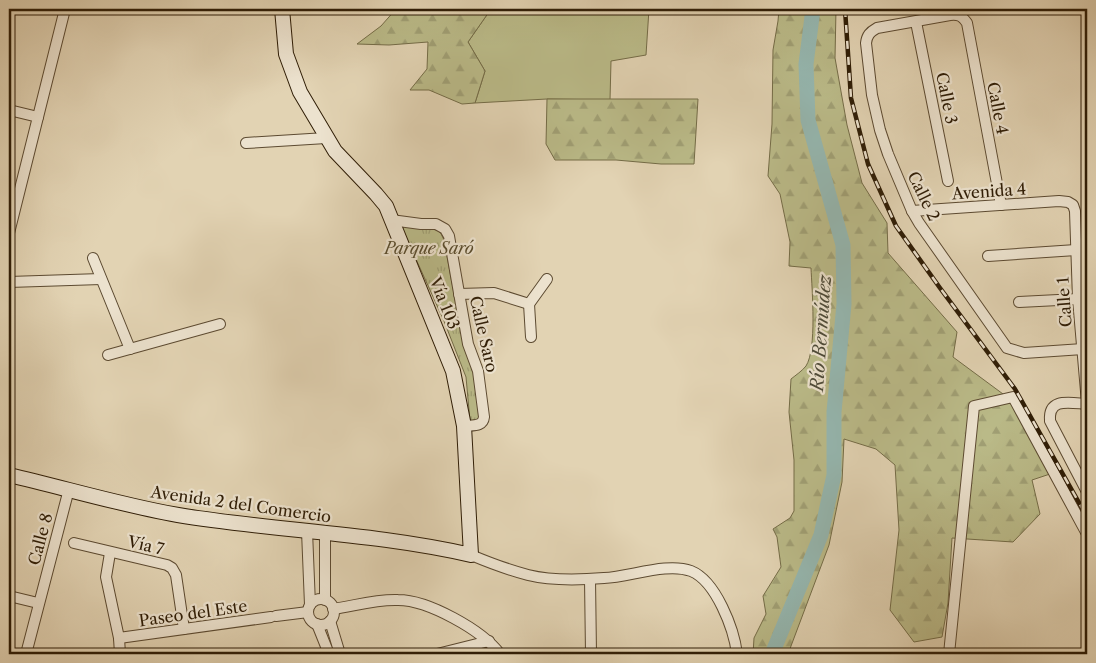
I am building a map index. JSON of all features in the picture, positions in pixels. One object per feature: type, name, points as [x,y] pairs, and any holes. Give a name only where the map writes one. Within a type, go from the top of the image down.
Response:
[{"type":"main road","name":"Vía 103","points":[[282,9],[284,41],[290,67],[300,92],[326,138],[342,160],[386,206],[453,371],[464,426],[471,555]]},
{"type":"main road","name":"Avenida 2 del Comercio","points":[[9,475],[140,508],[178,515],[404,543],[471,555]]},
{"type":"street","points":[[9,232],[65,9]]},
{"type":"street","name":"Calle 4","points":[[916,22],[957,14],[963,17],[967,23],[1001,205]]},
{"type":"street","name":"Calle 2","points":[[916,22],[877,28],[867,36],[866,44],[872,95],[880,130],[912,211],[1008,348],[1024,353],[1083,349]]},
{"type":"street","name":"Calle 3","points":[[916,22],[948,181]]},
{"type":"street","points":[[9,110],[38,116]]},
{"type":"street","points":[[246,143],[326,138]]},
{"type":"street","name":"Avenida 4","points":[[912,211],[1068,202]]},
{"type":"street","name":"Calle 1","points":[[1068,202],[1073,205],[1075,211],[1078,299],[1087,404]]},
{"type":"street","name":"Calle Saro","points":[[392,220],[436,224],[445,229],[449,236],[468,344],[478,371],[484,417],[484,422],[481,424],[464,426]]},
{"type":"street","points":[[988,256],[1076,250]]},
{"type":"street","points":[[93,258],[130,349]]},
{"type":"street","points":[[9,282],[101,279]]},
{"type":"street","points":[[531,337],[529,304],[547,279]]},
{"type":"street","points":[[459,294],[494,293],[529,304]]},
{"type":"street","points":[[1020,302],[1078,299]]},
{"type":"street","points":[[108,355],[220,324]]},
{"type":"street","points":[[949,654],[974,406],[1013,396],[1087,534]]},
{"type":"street","points":[[1087,404],[1059,403],[1052,407],[1049,414],[1050,421],[1087,492]]},
{"type":"street","name":"Calle 8","points":[[26,654],[69,489]]},
{"type":"street","points":[[307,531],[309,608],[311,620],[317,624],[326,624],[332,618],[334,609],[325,600],[317,600],[309,608]]},
{"type":"street","points":[[324,533],[325,600]]},
{"type":"street","points":[[74,543],[110,553],[106,577],[119,638],[120,654]]},
{"type":"street","name":"Vía 7","points":[[110,553],[161,563],[172,568],[176,575],[184,629]]},
{"type":"street","points":[[471,555],[530,575],[559,579],[606,578],[677,568],[689,570],[698,574],[707,582],[726,615],[737,654]]},
{"type":"street","points":[[590,579],[591,654]]},
{"type":"street","points":[[9,596],[38,603]]},
{"type":"street","points":[[334,609],[384,600],[411,602],[441,612],[476,631],[489,641],[500,654]]},
{"type":"street","name":"Paseo del Este","points":[[119,638],[273,617],[309,608]]},
{"type":"street","points":[[330,621],[340,654]]},
{"type":"street","points":[[317,624],[328,654]]},
{"type":"street","points":[[437,654],[489,641]]},
{"type":"green space","points":[[396,9],[491,9],[468,42],[485,71],[475,103],[462,104],[429,90],[410,90],[427,69],[428,42],[389,45],[357,44],[381,26]]},
{"type":"green space","points":[[491,9],[649,9],[646,55],[611,61],[610,100],[547,99],[475,103],[485,71],[468,42]]},
{"type":"green space","points":[[779,9],[836,9],[835,58],[847,125],[862,183],[887,223],[888,253],[957,332],[953,357],[1003,394],[1019,413],[1053,473],[1032,480],[1040,514],[1013,542],[952,538],[948,603],[942,637],[914,642],[890,610],[899,530],[895,465],[876,449],[844,439],[842,482],[829,545],[788,654],[753,654],[754,638],[766,614],[763,596],[781,567],[777,537],[773,529],[790,518],[794,511],[794,460],[789,412],[791,379],[806,366],[812,347],[813,333],[811,268],[789,266],[790,242],[780,194],[768,176],[772,124],[773,50]]},
{"type":"green space","points":[[547,99],[698,99],[694,164],[661,164],[616,160],[555,160],[546,144]]},
{"type":"green space","name":"Parque Saró","points":[[401,226],[437,230],[444,240],[464,347],[476,379],[480,419],[470,421],[466,377],[444,321]]},
{"type":"waterway","name":"Río Bermúdez","points":[[772,654],[821,535],[834,475],[834,412],[844,304],[843,245],[808,120],[806,64],[813,9]]},
{"type":"railway","points":[[845,9],[851,98],[868,164],[896,226],[1015,389],[1087,517]]}]
